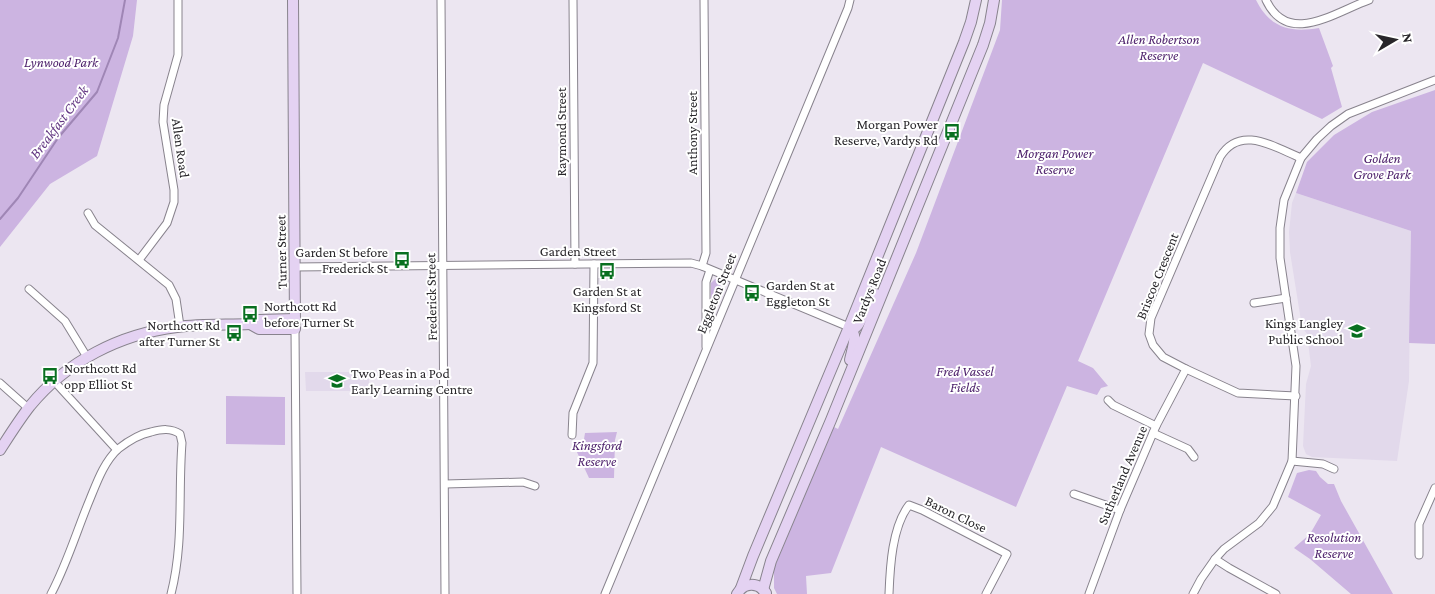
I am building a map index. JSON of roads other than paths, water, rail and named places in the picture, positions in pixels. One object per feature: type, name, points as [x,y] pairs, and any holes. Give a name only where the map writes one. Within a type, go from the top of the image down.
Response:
[{"type":"main road","name":"Turner Street","points":[[293,0],[295,324]]},
{"type":"main road","name":"Vardys Road","points":[[739,591],[964,42],[976,0]]},
{"type":"main road","name":"Vardys Road","points":[[765,592],[774,553],[845,386],[983,45],[990,23],[994,0]]},
{"type":"main road","points":[[848,327],[855,328],[861,321],[874,298],[886,270],[897,258]]},
{"type":"main road","points":[[0,450],[28,408],[54,382],[87,357],[109,345],[136,335],[180,326],[250,324],[259,320],[295,324]]},
{"type":"main road","points":[[845,386],[854,338],[853,330],[848,327]]},
{"type":"main road","points":[[739,591],[750,584],[760,586],[765,592]]},
{"type":"street","name":"Allen Road","points":[[139,260],[164,227],[173,208],[174,190],[162,122],[166,98],[178,55],[178,0]]},
{"type":"street","name":"Frederick Street","points":[[441,0],[445,594]]},
{"type":"street","name":"Raymond Street","points":[[573,0],[575,264]]},
{"type":"street","name":"Anthony Street","points":[[702,266],[706,253],[704,0]]},
{"type":"street","name":"Eggleton Street","points":[[605,594],[850,0]]},
{"type":"street","points":[[1266,0],[1279,17],[1287,23],[1298,25],[1314,22],[1366,1]]},
{"type":"street","points":[[1193,594],[1201,578],[1224,549],[1249,531],[1266,515],[1277,497],[1292,461],[1296,360],[1280,258],[1280,228],[1284,200],[1301,158],[1317,139],[1348,114],[1435,80]]},
{"type":"street","name":"Briscoe Crescent","points":[[1296,396],[1238,392],[1186,370],[1163,357],[1152,345],[1149,334],[1150,323],[1220,157],[1232,144],[1240,140],[1249,139],[1258,140],[1301,158]]},
{"type":"street","points":[[88,213],[95,225],[165,281],[172,289],[178,303],[180,326]]},
{"type":"street","name":"Garden Street","points":[[295,267],[685,263],[702,266],[848,327]]},
{"type":"street","points":[[572,435],[574,412],[593,363],[594,264]]},
{"type":"street","points":[[706,353],[706,282],[710,270]]},
{"type":"street","points":[[29,289],[65,321],[87,357]]},
{"type":"street","points":[[1254,303],[1286,298]]},
{"type":"street","name":"Turner Street","points":[[295,324],[297,593]]},
{"type":"street","name":"Sutherland Avenue","points":[[1089,594],[1120,510],[1156,426],[1186,370]]},
{"type":"street","points":[[54,382],[117,450]]},
{"type":"street","points":[[0,383],[28,408]]},
{"type":"street","points":[[1108,400],[1113,405],[1156,426]]},
{"type":"street","points":[[51,594],[60,577],[98,478],[117,450],[143,434],[173,429],[180,434],[182,443],[181,537],[178,564],[171,594]]},
{"type":"street","points":[[1153,433],[1188,449],[1194,457]]},
{"type":"street","points":[[1292,461],[1323,464],[1334,469]]},
{"type":"street","points":[[445,484],[523,482],[535,486]]},
{"type":"street","points":[[1418,555],[1419,524],[1435,488]]},
{"type":"street","points":[[1074,494],[1120,510]]},
{"type":"street","name":"Baron Close","points":[[889,594],[892,551],[903,513],[909,505],[1007,554],[986,594]]},
{"type":"street","points":[[1215,559],[1276,594]]},
{"type":"waterway","name":"Breakfast Creek","points":[[0,219],[18,198],[58,138],[97,92],[118,38],[125,0]]},
{"type":"place","name":"Morgan Power Reserve, Vardys Rd","points":[[952,132]]},
{"type":"place","name":"Garden St before Frederick St","points":[[402,260]]},
{"type":"place","name":"Garden St at Kingsford St","points":[[607,271]]},
{"type":"place","name":"Garden St at Eggleton St","points":[[752,293]]},
{"type":"place","name":"Northcott Rd before Turner St","points":[[250,314]]},
{"type":"place","name":"Kings Langley Public School","points":[[1357,331]]},
{"type":"place","name":"Northcott Rd after Turner St","points":[[234,333]]},
{"type":"place","name":"Northcott Rd opp Elliot St","points":[[50,376]]},
{"type":"place","name":"Two Peas in a Pod Early Learning Centre","points":[[337,381]]},
{"type":"park label","name":"Allen Robertson Reserve","points":[[1159,48]]},
{"type":"park label","name":"Lynwood Park","points":[[61,62]]},
{"type":"park label","name":"Morgan Power Reserve","points":[[1055,162]]},
{"type":"park label","name":"Golden Grove Park","points":[[1382,166]]},
{"type":"park label","name":"Fred Vassel Fields","points":[[965,380]]},
{"type":"park label","name":"Kingsford Reserve","points":[[597,454]]},
{"type":"park label","name":"Resolution Reserve","points":[[1334,546]]}]
